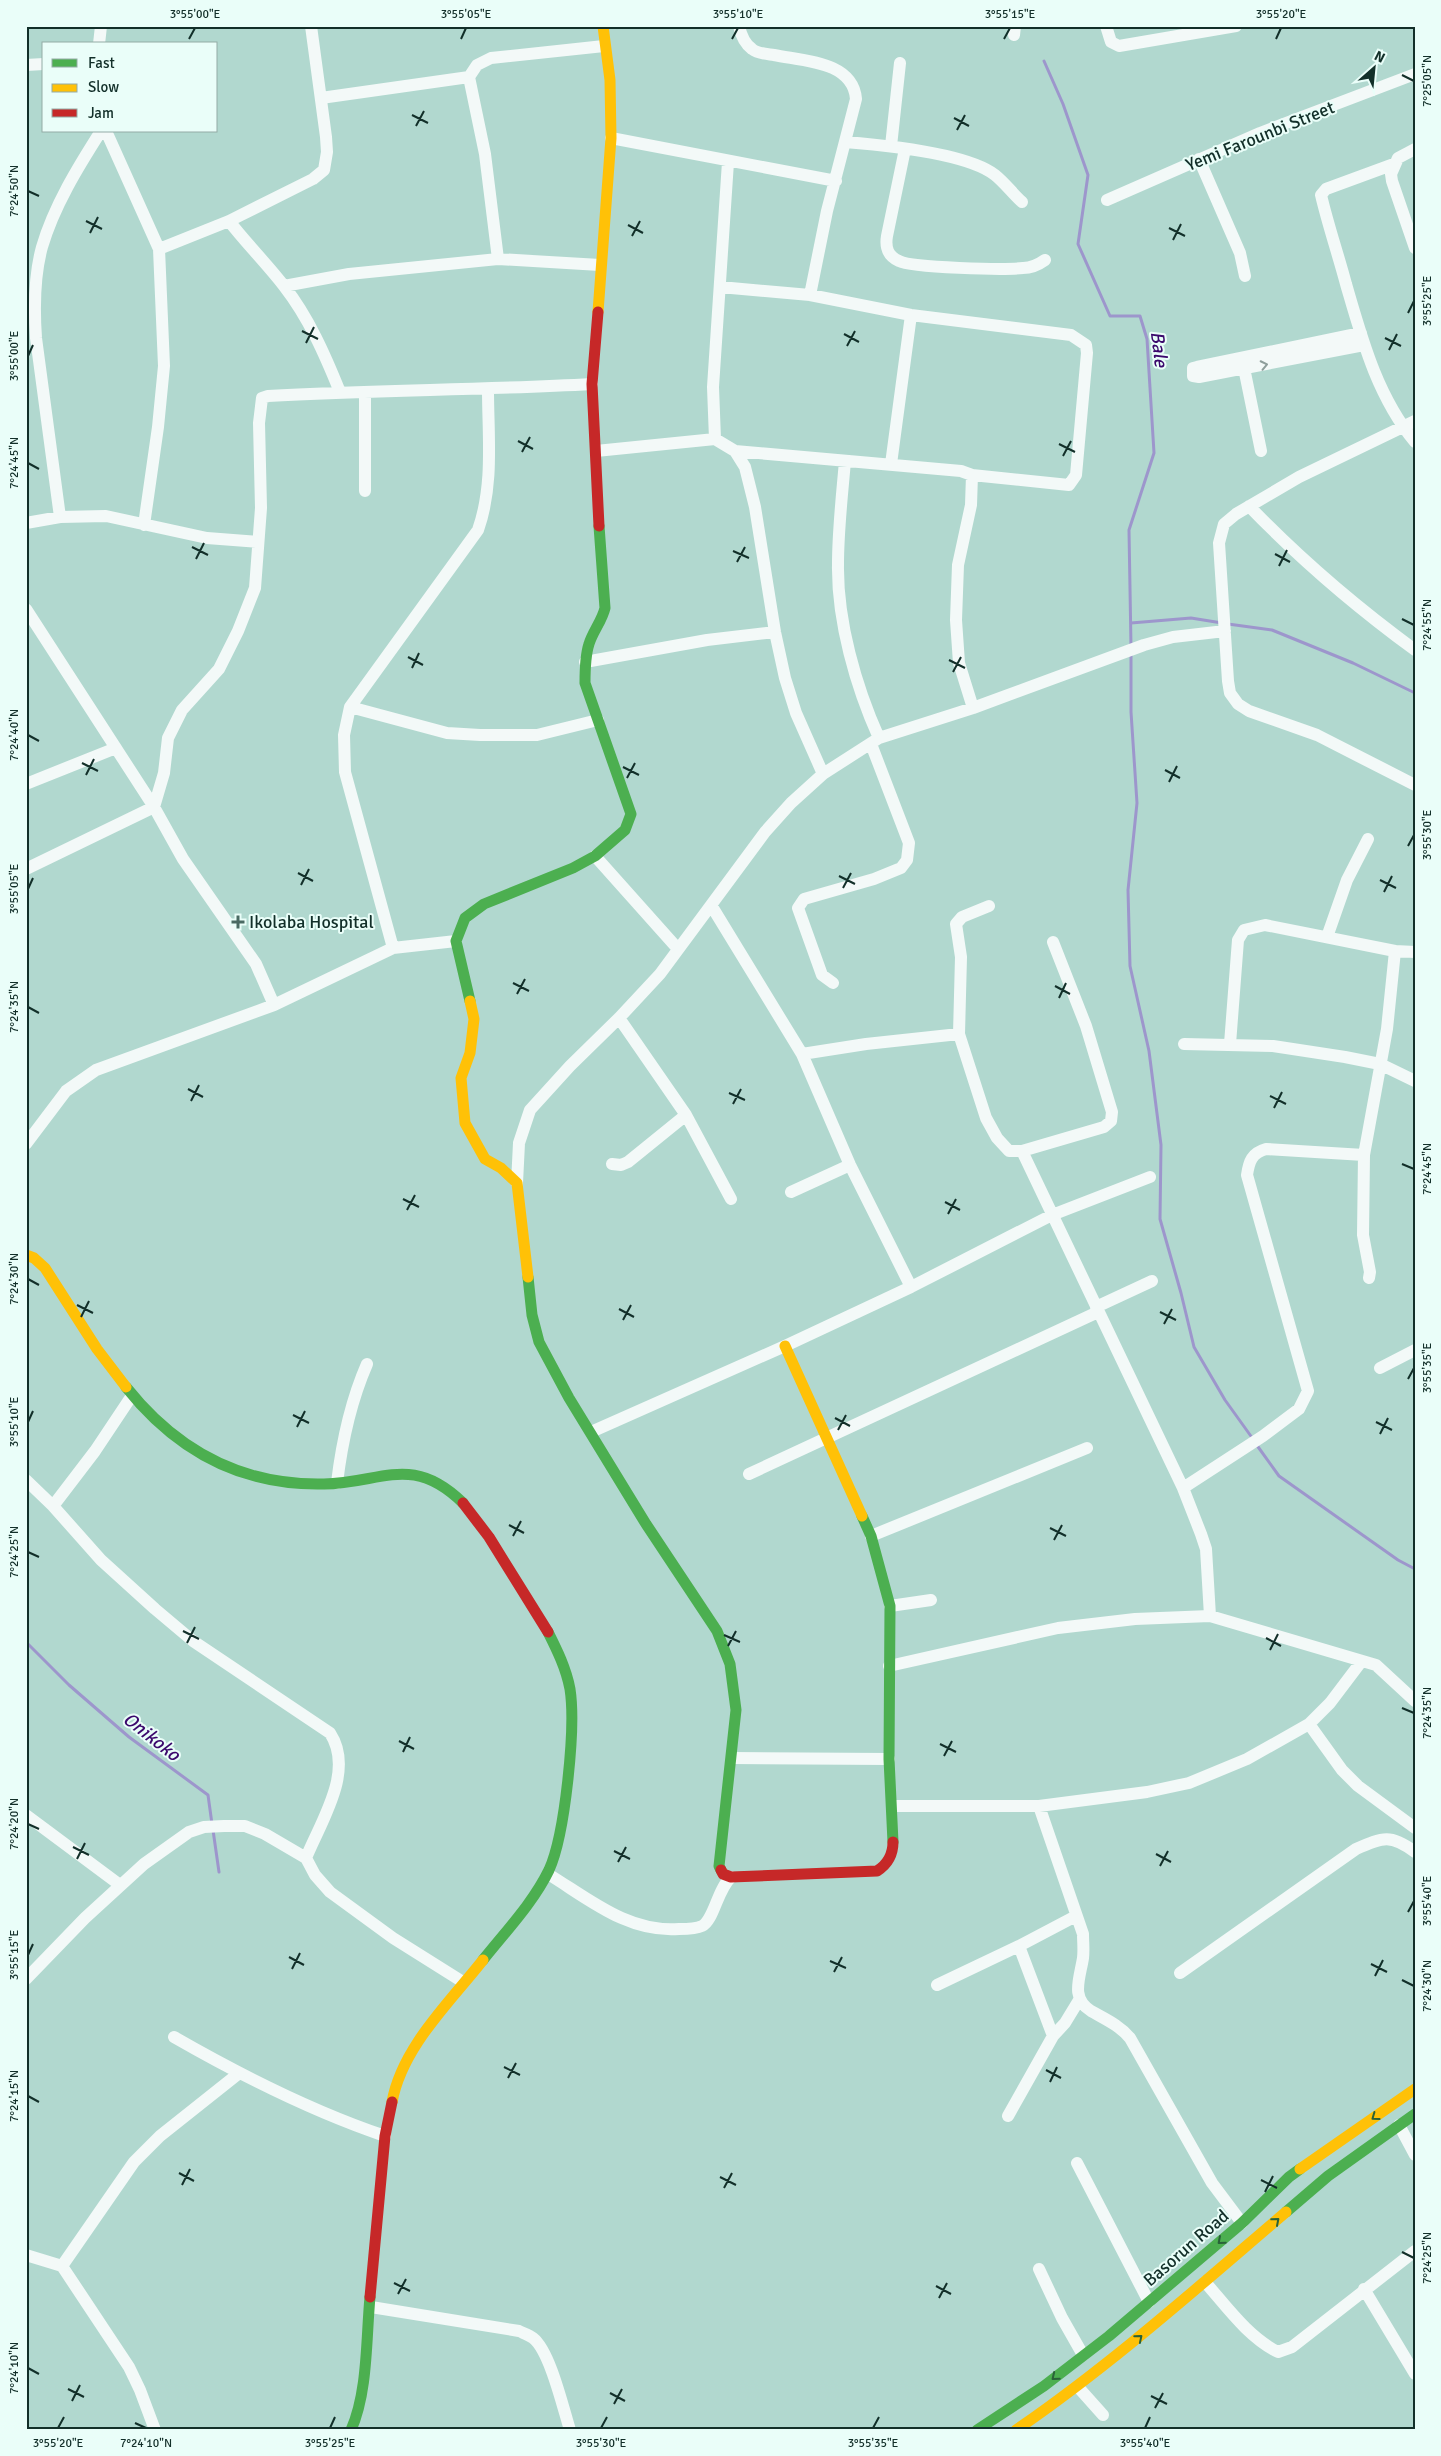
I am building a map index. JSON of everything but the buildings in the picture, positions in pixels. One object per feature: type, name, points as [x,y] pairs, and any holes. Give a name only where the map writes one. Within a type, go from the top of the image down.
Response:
[{"type":"street","points":[[99,42],[101,26]]},
{"type":"street","points":[[159,249],[229,221],[312,179],[324,170],[327,152],[311,26]]},
{"type":"street","points":[[517,1183],[501,1168],[485,1159],[465,1123],[461,1078],[470,1053],[474,1019],[456,941],[465,918],[484,904],[573,868],[595,856],[625,830],[631,814],[585,684],[585,662],[589,643],[602,620],[605,608],[599,532],[592,384],[611,138],[610,80],[604,46],[603,26]]},
{"type":"street","points":[[739,26],[744,40],[752,50],[819,63],[845,75],[855,89],[856,99],[827,210],[810,295]]},
{"type":"street","points":[[1106,26],[1111,42],[1119,46],[1236,26]]},
{"type":"street","points":[[498,259],[485,154],[469,77],[477,64],[491,58],[604,46]]},
{"type":"street","points":[[891,146],[900,63]]},
{"type":"street","points":[[26,65],[42,64]]},
{"type":"street","name":"Yemi Farounbi Street","points":[[1107,200],[1200,159],[1415,74]]},
{"type":"street","points":[[321,98],[469,77]]},
{"type":"street","points":[[60,517],[36,338],[34,316],[37,276],[42,247],[52,223],[74,175],[100,132]]},
{"type":"street","points":[[106,132],[159,249],[164,366],[158,427],[144,525]]},
{"type":"street","points":[[611,138],[728,162],[836,181]]},
{"type":"street","points":[[846,142],[905,148],[973,162],[995,175],[1022,202]]},
{"type":"street","points":[[905,148],[887,236],[886,246],[891,256],[910,265],[986,268],[1024,268],[1037,266],[1045,260]]},
{"type":"street","points":[[1415,149],[1398,158],[1394,164],[1392,182],[1415,248]]},
{"type":"street","points":[[1200,159],[1240,253],[1245,276]]},
{"type":"street","points":[[715,438],[713,387],[728,162]]},
{"type":"street","points":[[1394,164],[1326,189],[1321,195],[1362,339],[1383,392],[1403,428],[1415,442]]},
{"type":"street","points":[[229,221],[284,286],[302,312],[319,343],[340,392]]},
{"type":"street","points":[[284,286],[349,274],[498,259],[600,265]]},
{"type":"street","points":[[720,287],[810,295],[911,315],[1071,335],[1086,345],[1086,362],[1074,480],[1069,485],[972,475],[961,471],[735,451]]},
{"type":"street","points":[[890,464],[911,315]]},
{"type":"street","points":[[1261,451],[1251,412],[1243,364],[1362,339]]},
{"type":"street","points":[[26,869],[154,807],[164,773],[168,738],[182,710],[219,669],[246,612],[255,588],[261,508],[259,423],[262,398],[268,396],[340,392],[488,390],[592,384]]},
{"type":"street","points":[[393,948],[344,772],[344,735],[350,707],[478,530],[486,508],[488,481],[488,390]]},
{"type":"street","points":[[365,393],[365,491]]},
{"type":"street","points":[[1415,421],[1299,477],[1249,506],[1224,524],[1220,543],[1229,687],[1230,693],[1238,704],[1249,711],[1316,735],[1415,785]]},
{"type":"street","points":[[596,452],[715,438],[735,451],[745,467],[755,507],[774,632],[796,713],[823,774]]},
{"type":"street","points":[[834,983],[822,975],[798,908],[800,902],[804,899],[874,879],[901,868],[909,851],[909,843],[852,665],[841,599],[838,566],[844,462]]},
{"type":"street","points":[[972,475],[970,513],[958,565],[956,620],[959,663],[973,708]]},
{"type":"street","points":[[1249,506],[1284,542],[1358,608],[1415,650]]},
{"type":"street","points":[[26,523],[60,517],[106,516],[206,538],[258,542]]},
{"type":"street","points":[[26,609],[154,807],[183,859],[256,964],[274,1005]]},
{"type":"street","points":[[785,1346],[825,1438],[872,1536],[890,1606],[889,1758],[894,1806],[893,1851],[885,1866],[877,1871],[731,1877],[723,1874],[719,1866],[736,1710],[730,1664],[717,1631],[646,1524],[569,1398],[539,1342],[532,1315],[517,1183],[519,1143],[530,1110],[660,974],[765,832],[823,774],[875,741],[973,708],[1144,645],[1224,626]]},
{"type":"street","points":[[585,662],[707,640],[774,632]]},
{"type":"street","points":[[350,707],[447,733],[537,735],[598,720]]},
{"type":"street","points":[[26,784],[116,748]]},
{"type":"street","points":[[1327,937],[1347,880],[1368,839]]},
{"type":"street","points":[[595,856],[678,949]]},
{"type":"street","points":[[710,905],[802,1054],[850,1165],[911,1287]]},
{"type":"street","points":[[989,906],[962,917],[956,924],[961,957],[959,1034],[986,1118],[997,1138],[1009,1151],[1022,1151],[1104,1127],[1111,1121],[1112,1112],[1086,1026],[1052,942]]},
{"type":"street","points":[[1230,1044],[1238,940],[1244,930],[1265,925],[1396,951],[1415,952]]},
{"type":"street","points":[[26,1144],[66,1091],[96,1070],[274,1005],[393,948],[456,941]]},
{"type":"street","points":[[1369,1278],[1370,1272],[1363,1235],[1364,1155],[1387,1029],[1396,951]]},
{"type":"street","points":[[619,1018],[686,1116],[731,1199]]},
{"type":"street","points":[[802,1054],[866,1044],[959,1034]]},
{"type":"street","points":[[1184,1044],[1273,1046],[1380,1064],[1415,1081]]},
{"type":"street","points":[[612,1164],[621,1165],[628,1162],[686,1116]]},
{"type":"street","points":[[1183,1488],[1263,1436],[1299,1409],[1308,1391],[1247,1175],[1249,1161],[1257,1152],[1266,1149],[1364,1155]]},
{"type":"street","points":[[1022,1151],[1183,1488],[1206,1549],[1210,1616]]},
{"type":"street","points":[[791,1192],[850,1165]]},
{"type":"street","points":[[590,1432],[785,1346],[911,1287],[1052,1215],[1150,1177]]},
{"type":"street","points":[[26,1255],[34,1258],[44,1268],[131,1397],[176,1438],[211,1460],[229,1468],[260,1477],[337,1483],[398,1473],[432,1480],[445,1488],[473,1515],[488,1535],[554,1646],[568,1679],[572,1711],[567,1780],[553,1860],[548,1874],[539,1889],[421,2039],[404,2067],[394,2095],[386,2136],[371,2307],[358,2414],[351,2430]]},
{"type":"street","points":[[749,1474],[1152,1281]]},
{"type":"street","points":[[1380,1368],[1415,1350]]},
{"type":"street","points":[[337,1483],[341,1445],[349,1408],[367,1364]]},
{"type":"street","points":[[53,1506],[95,1451],[131,1397]]},
{"type":"street","points":[[872,1536],[1086,1448]]},
{"type":"street","points":[[26,1480],[53,1506],[101,1560],[193,1641],[330,1733],[340,1754],[338,1781],[306,1858]]},
{"type":"street","points":[[890,1606],[931,1600]]},
{"type":"street","points":[[890,1666],[1058,1628],[1135,1619],[1210,1616],[1376,1665],[1415,1701]]},
{"type":"street","points":[[894,1806],[1040,1806],[1146,1792],[1188,1783],[1247,1759],[1309,1724],[1330,1703],[1361,1662]]},
{"type":"street","points":[[1309,1724],[1347,1775],[1415,1828]]},
{"type":"street","points":[[732,1758],[889,1758]]},
{"type":"street","points":[[1040,1806],[1083,1934],[1083,1956],[1077,1990],[1079,2000],[1089,2009],[1123,2029],[1130,2038],[1212,2183],[1242,2223]]},
{"type":"street","points":[[26,1815],[120,1884]]},
{"type":"street","points":[[26,1979],[120,1884],[178,1838],[204,1827],[245,1826],[265,1834],[306,1858],[315,1875],[330,1892],[393,1938],[464,1982]]},
{"type":"street","points":[[1180,1973],[1356,1850],[1374,1841],[1388,1838],[1400,1841],[1415,1852]]},
{"type":"street","points":[[548,1874],[624,1920],[649,1929],[671,1930],[703,1926],[711,1915],[719,1891],[731,1877]]},
{"type":"street","points":[[937,1985],[1020,1946],[1076,1916]]},
{"type":"street","points":[[1020,1946],[1052,2036]]},
{"type":"street","points":[[1008,2116],[1052,2036],[1065,2023],[1079,2000]]},
{"type":"street","points":[[174,2037],[238,2074],[350,2124],[386,2136]]},
{"type":"street","points":[[62,2266],[134,2162],[160,2136],[238,2074]]},
{"type":"street","name":"Basorun Road","points":[[977,2430],[1040,2389],[1109,2336],[1242,2223],[1289,2177],[1415,2089]]},
{"type":"street","points":[[1016,2430],[1122,2352],[1328,2176],[1415,2114]]},
{"type":"street","points":[[1399,2125],[1415,2155]]},
{"type":"street","points":[[1077,2163],[1149,2302]]},
{"type":"street","points":[[1204,2282],[1252,2335],[1265,2346],[1278,2352],[1292,2346],[1415,2251]]},
{"type":"street","points":[[26,2255],[62,2266],[129,2367],[155,2430]]},
{"type":"street","points":[[1039,2269],[1082,2355]]},
{"type":"street","points":[[1364,2289],[1415,2374]]},
{"type":"street","points":[[371,2307],[519,2331],[532,2337],[540,2346],[550,2367],[570,2430]]},
{"type":"street","points":[[1109,2336],[1122,2352]]},
{"type":"street","points":[[1078,2386],[1103,2415]]},
{"type":"waterway","name":"Bale","points":[[1044,61],[1063,104],[1088,175],[1078,244],[1110,316],[1140,316],[1147,339],[1154,453],[1129,530],[1131,647]]},
{"type":"waterway","points":[[1131,623],[1191,618],[1222,623]]},
{"type":"waterway","points":[[1228,624],[1272,630],[1353,663],[1415,693]]},
{"type":"waterway","points":[[1131,653],[1131,712],[1137,803],[1128,890],[1130,966],[1149,1051],[1161,1145],[1160,1219],[1194,1347],[1225,1400],[1253,1439]]},
{"type":"waterway","points":[[1256,1444],[1279,1476],[1398,1560],[1415,1569]]},
{"type":"waterway","name":"Onikoko","points":[[26,1642],[69,1685],[129,1737],[208,1795],[212,1824]]},
{"type":"waterway","name":"Onikoko","points":[[213,1830],[219,1872]]},
{"type":"traffic: fast","points":[[470,1001],[456,941],[465,918],[484,904],[573,868],[595,856],[625,830],[631,814],[585,683],[588,649],[605,608],[599,526]]},
{"type":"traffic: fast","points":[[528,1277],[532,1315],[539,1342],[569,1398],[646,1524],[717,1631],[730,1664],[736,1710],[719,1866],[721,1870]]},
{"type":"traffic: fast","points":[[126,1387],[166,1429],[189,1446],[213,1460],[238,1471],[265,1479],[294,1483],[324,1484],[396,1474],[412,1475],[428,1479],[445,1488],[463,1503]]},
{"type":"traffic: fast","points":[[862,1516],[871,1536],[890,1606],[889,1759],[893,1842]]},
{"type":"traffic: fast","points":[[483,1960],[519,1916],[543,1882],[555,1854],[560,1832],[568,1781],[572,1729],[570,1689],[558,1652],[548,1632]]},
{"type":"traffic: fast","points":[[1286,2212],[1328,2176],[1415,2114]]},
{"type":"traffic: fast","points":[[977,2430],[1044,2386],[1109,2336],[1242,2223],[1289,2177],[1300,2169]]},
{"type":"traffic: fast","points":[[351,2430],[361,2399],[370,2297]]},
{"type":"traffic: slow","points":[[598,312],[611,138],[610,80],[603,26]]},
{"type":"traffic: slow","points":[[470,1001],[474,1019],[470,1053],[461,1078],[465,1123],[485,1159],[501,1168],[517,1183],[528,1277]]},
{"type":"traffic: slow","points":[[26,1255],[34,1258],[45,1268],[97,1349],[126,1387]]},
{"type":"traffic: slow","points":[[785,1346],[862,1516]]},
{"type":"traffic: slow","points":[[392,2102],[397,2082],[416,2044],[483,1960]]},
{"type":"traffic: slow","points":[[1300,2169],[1415,2089]]},
{"type":"traffic: slow","points":[[1016,2430],[1052,2405],[1120,2352],[1286,2212]]},
{"type":"traffic: jam","points":[[598,312],[592,384],[599,526]]},
{"type":"traffic: jam","points":[[463,1503],[489,1537],[548,1632]]},
{"type":"traffic: jam","points":[[721,1870],[723,1874],[731,1877],[877,1871],[889,1859],[893,1842]]},
{"type":"traffic: jam","points":[[370,2297],[385,2136],[392,2102]]},
{"type":"place","name":"Ikolaba Hospital","points":[[238,922]]}]
